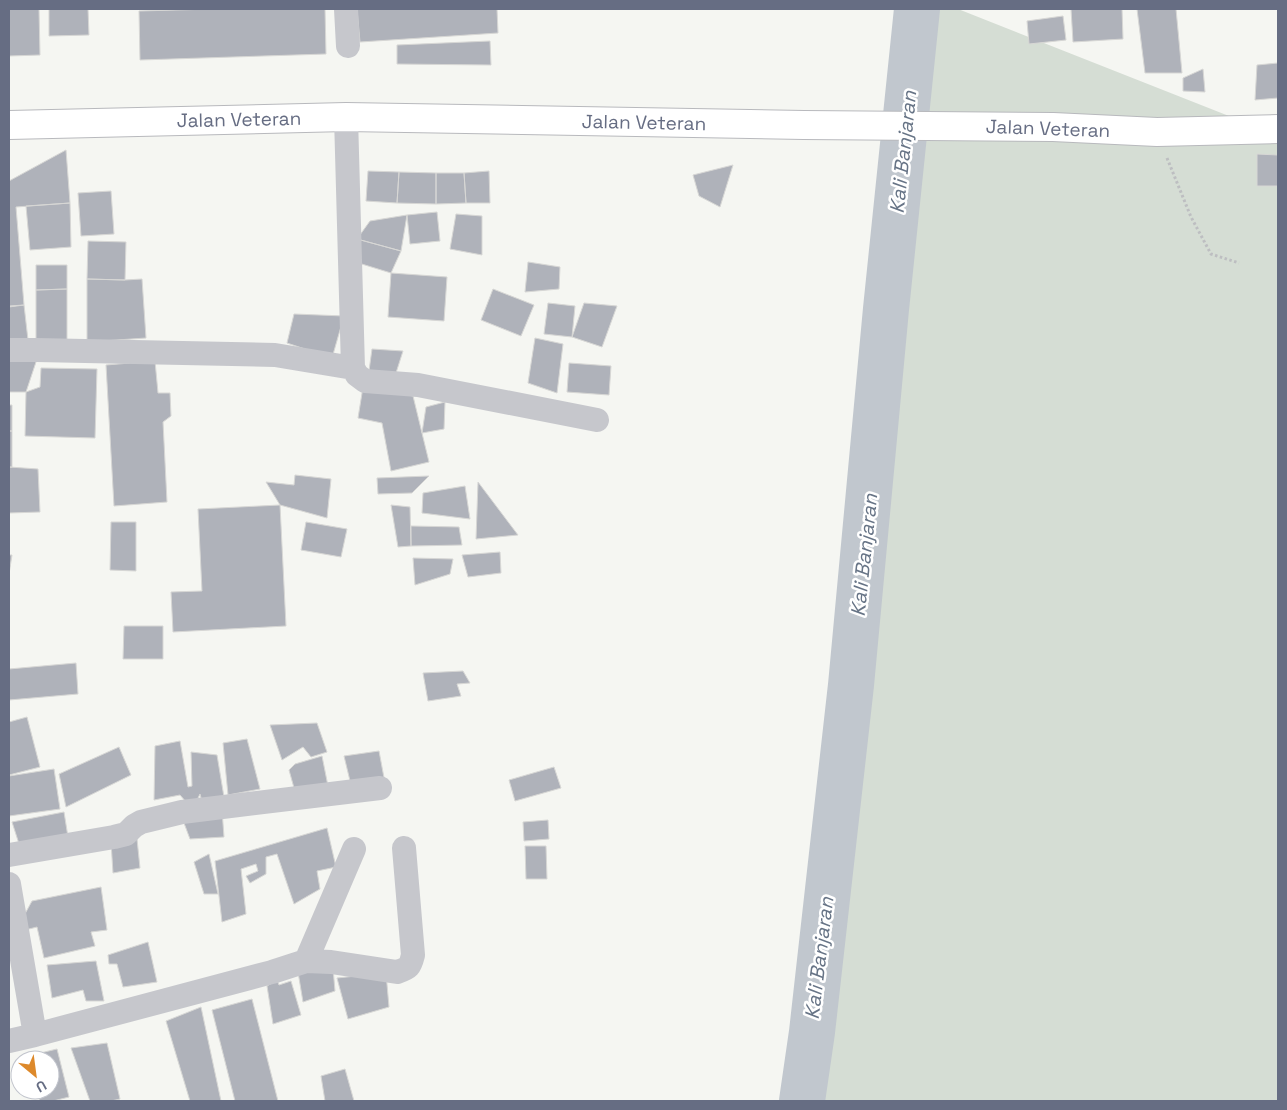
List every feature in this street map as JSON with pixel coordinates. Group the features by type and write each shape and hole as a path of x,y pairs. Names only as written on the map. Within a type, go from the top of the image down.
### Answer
{"highway":[{"name":"Jalan Veteran","path":"9,125 346,117 804,125 1053,127 1157,132 1278,129"}],"street":[{"path":"346,9 348,46"},
{"path":"346,117 353,368 357,375 365,381 418,385 597,420"},
{"path":"9,350 275,355 353,368"},
{"path":"9,855 114,837 129,832 141,822 182,812 380,788"},
{"path":"9,1041 35,1036 272,972 306,961 331,962 398,972 407,969 411,964 413,955 404,848"},
{"path":"306,961 354,849"},
{"path":"9,884 35,1036"}],"path":[{"path":"1157,132 1191,217 1211,254 1239,263"}],"shaded area":[{"path":"917,9 958,9 1234,118 1278,116 1278,1101 802,1101 812,1032 851,685 886,309"}],"building":[{"path":"9,9 39,9 40,55 9,56"},
{"path":"49,9 88,9 89,35 49,36"},
{"path":"325,9 326,54 140,60 139,11"},
{"path":"357,9 497,9 498,33 360,42"},
{"path":"1071,9 1122,9 1123,39 1073,42"},
{"path":"1137,9 1176,9 1182,73 1145,73"},
{"path":"1063,16 1066,40 1029,44 1027,21"},
{"path":"490,41 491,65 397,64 397,45"},
{"path":"1278,63 1278,98 1255,100 1257,65"},
{"path":"1203,69 1205,92 1183,91 1183,78"},
{"path":"66,150 70,203 16,207 24,305 9,306 9,181"},
{"path":"1257,154 1278,155 1278,186 1257,186"},
{"path":"733,165 720,207 699,196 693,175"},
{"path":"368,171 399,172 397,203 366,201"},
{"path":"489,171 490,203 466,203 464,173"},
{"path":"399,172 436,173 436,204 397,203"},
{"path":"436,173 464,173 466,203 436,204"},
{"path":"111,191 114,234 81,236 78,193"},
{"path":"70,203 71,247 30,250 26,206"},
{"path":"437,212 440,241 410,244 407,215"},
{"path":"456,214 482,216 482,255 450,249"},
{"path":"407,215 401,251 357,239 370,221"},
{"path":"357,239 401,251 391,273 352,261"},
{"path":"88,241 126,242 125,280 87,279"},
{"path":"528,262 560,267 559,289 525,292"},
{"path":"36,265 67,265 67,289 36,290"},
{"path":"391,273 447,277 444,321 388,317"},
{"path":"87,279 142,279 146,338 87,342"},
{"path":"67,289 67,340 36,340 36,290"},
{"path":"493,289 534,305 521,336 481,320"},
{"path":"548,303 575,306 572,337 544,334"},
{"path":"584,303 617,306 602,347 572,337"},
{"path":"24,305 28,340 9,342 9,307"},
{"path":"294,314 344,316 332,358 287,343"},
{"path":"535,338 563,344 557,393 528,383"},
{"path":"372,349 403,351 395,376 368,378"},
{"path":"9,359 37,359 26,392 9,392"},
{"path":"155,361 158,393 170,393 171,416 163,422 167,502 114,506 106,365"},
{"path":"569,363 611,366 609,395 567,392"},
{"path":"41,368 97,369 95,438 25,436 26,392 40,387"},
{"path":"363,387 413,396 429,462 391,471 382,423 358,418"},
{"path":"445,402 444,429 422,433 426,407"},
{"path":"9,405 12,405 12,431 9,431"},
{"path":"9,431 12,431 12,467 9,467"},
{"path":"9,467 38,469 40,512 9,513"},
{"path":"295,475 331,479 327,518 280,505 266,482 294,485"},
{"path":"429,476 412,493 378,494 377,478"},
{"path":"478,482 518,535 476,539"},
{"path":"465,486 470,519 422,513 423,493"},
{"path":"280,505 286,626 173,632 171,592 202,591 198,509"},
{"path":"391,505 410,507 411,546 398,547"},
{"path":"111,522 136,522 136,571 110,570"},
{"path":"306,522 347,529 341,557 301,550"},
{"path":"411,526 459,527 462,545 411,546"},
{"path":"500,552 501,573 468,577 462,555"},
{"path":"9,555 12,555 9,574"},
{"path":"413,558 453,559 450,574 415,585"},
{"path":"124,626 163,626 163,659 123,659"},
{"path":"76,663 78,694 9,700 9,669"},
{"path":"463,671 470,683 457,684 461,696 428,701 423,673"},
{"path":"27,717 40,767 9,775 9,722"},
{"path":"317,723 327,752 311,757 303,747 282,760 270,725"},
{"path":"247,739 260,789 228,795 223,743"},
{"path":"180,741 188,787 192,786 191,752 217,755 225,803 203,805 200,794 196,802 187,803 180,795 154,800 155,746"},
{"path":"119,747 131,775 66,807 59,774"},
{"path":"379,751 385,783 351,785 344,756"},
{"path":"322,756 329,791 296,795 289,770 295,764"},
{"path":"554,767 561,788 515,801 509,780"},
{"path":"54,769 60,809 9,816 9,776"},
{"path":"222,810 224,837 190,839 181,815"},
{"path":"64,812 68,837 21,850 12,822"},
{"path":"548,820 549,839 524,841 523,822"},
{"path":"327,828 336,867 317,871 320,889 294,904 277,854 266,857 266,874 250,883 246,876 258,871 256,864 241,869 246,914 222,922 215,861"},
{"path":"137,839 140,868 113,873 111,842"},
{"path":"525,846 546,846 547,879 526,879"},
{"path":"209,854 218,894 204,894 194,862"},
{"path":"101,887 107,930 91,932 95,946 44,958 37,927 21,931 20,923 32,901"},
{"path":"148,942 157,982 123,987 117,964 109,964 108,955"},
{"path":"96,961 104,1001 86,1001 83,990 52,998 47,965"},
{"path":"333,968 335,991 303,1002 298,972"},
{"path":"386,973 389,1007 348,1019 337,978"},
{"path":"277,980 279,985 291,981 301,1015 273,1024 267,986"},
{"path":"252,999 278,1101 235,1101 212,1010"},
{"path":"201,1007 221,1101 190,1101 166,1021"},
{"path":"107,1043 120,1099 90,1101 71,1048"},
{"path":"60,1061 69,1097 60,1099"},
{"path":"345,1069 354,1101 325,1101 321,1076"}],"waterway":[{"name":"Kali Banjaran","path":"802,1101 812,1032 851,685 886,309 917,9"}]}
